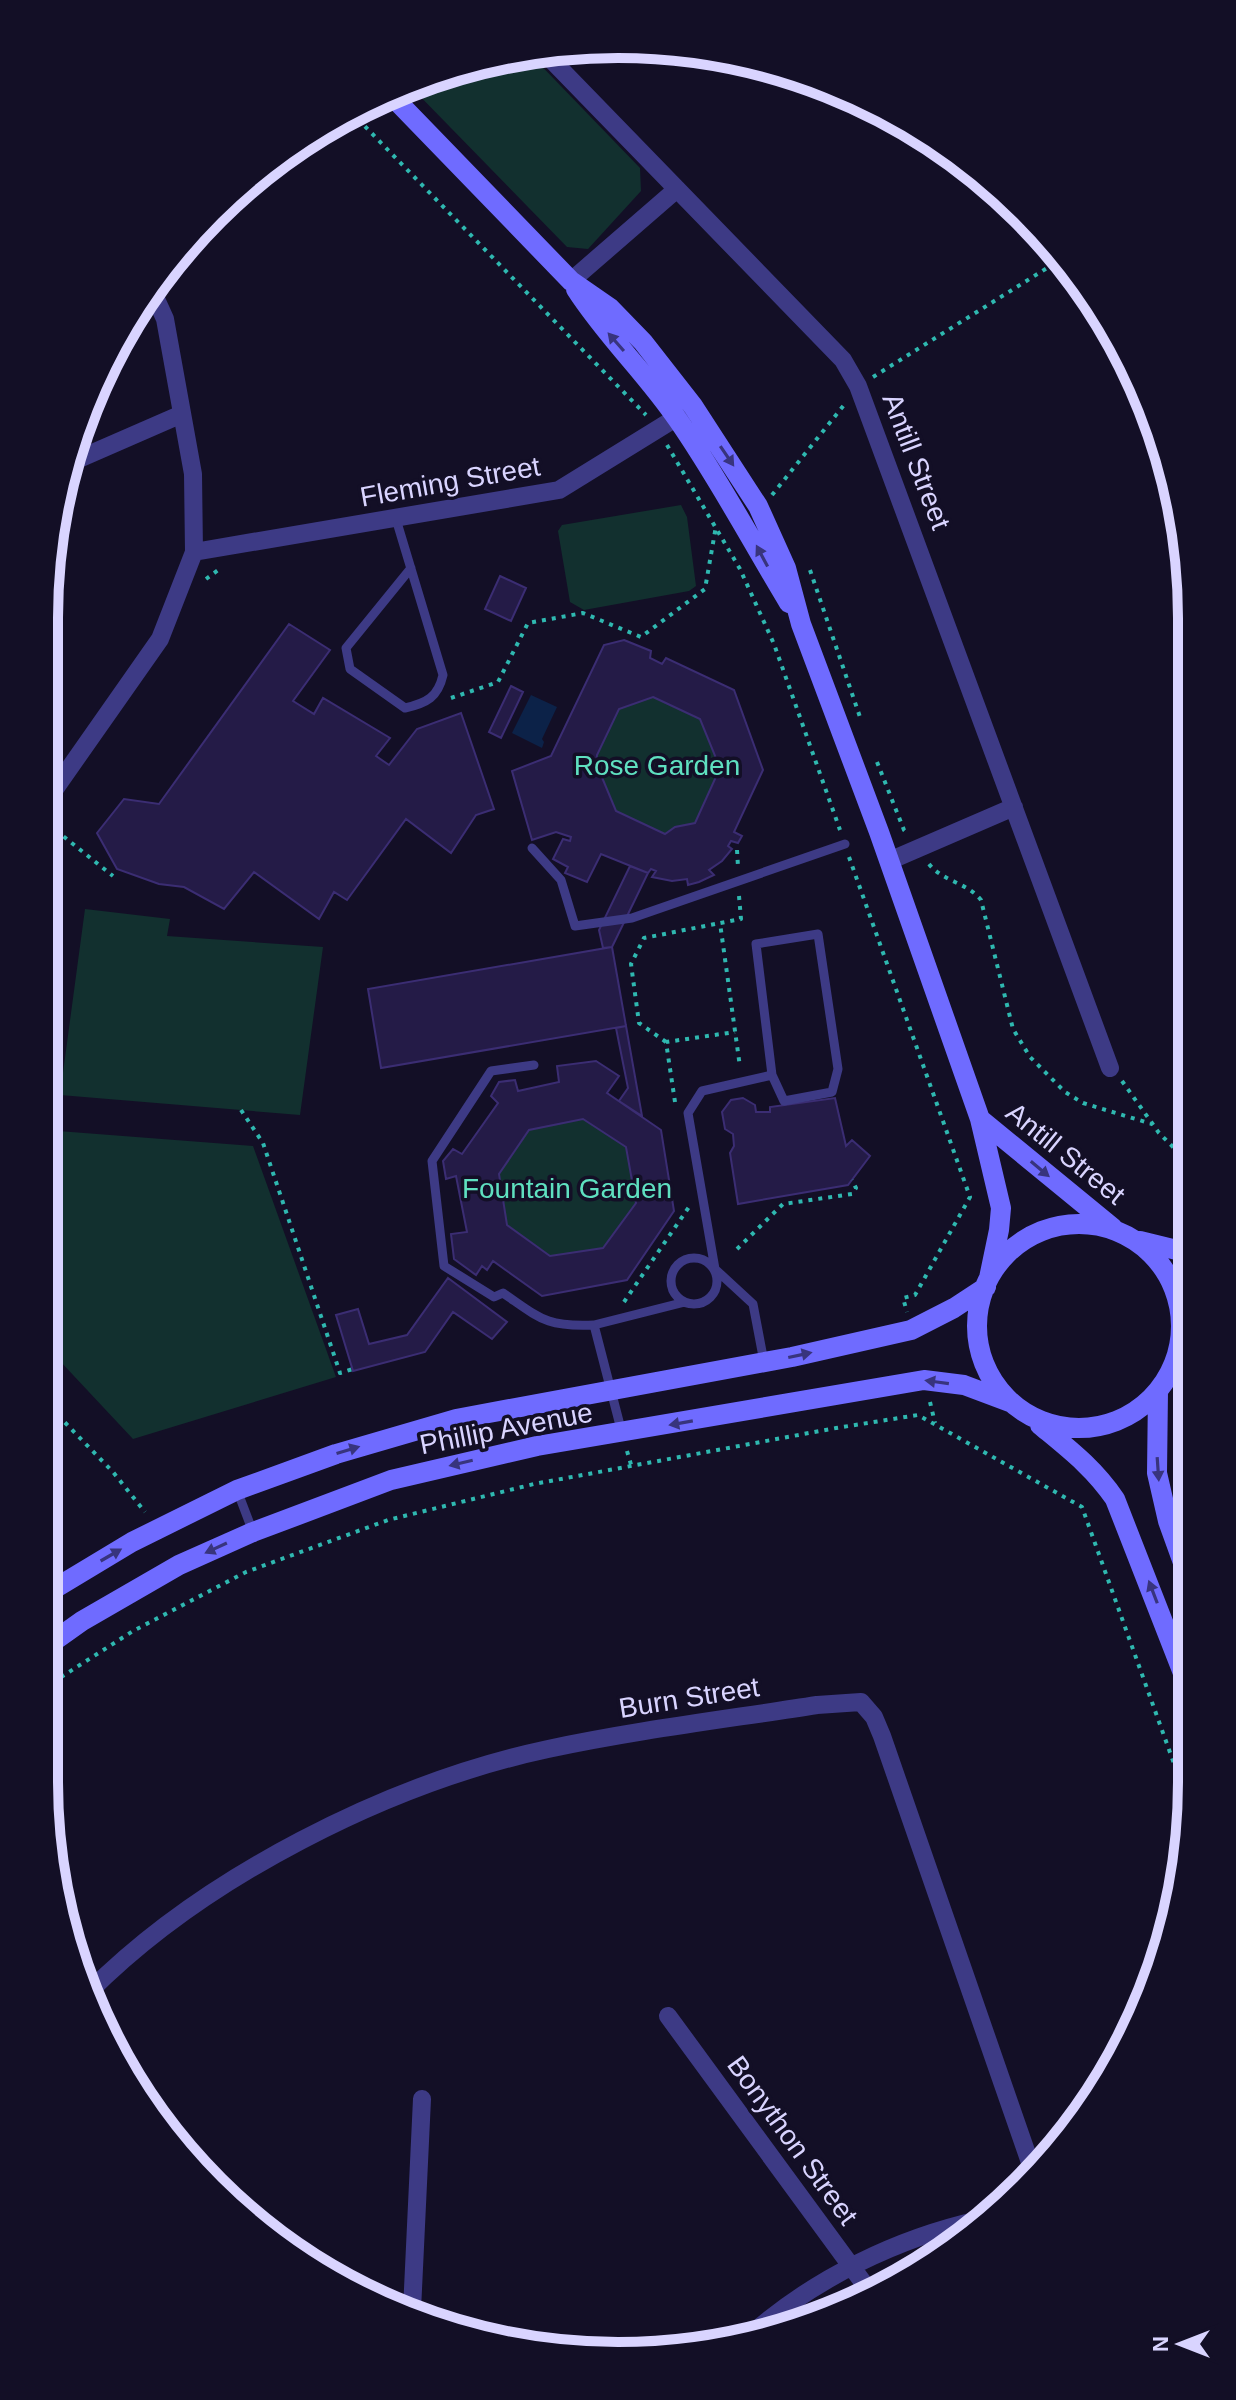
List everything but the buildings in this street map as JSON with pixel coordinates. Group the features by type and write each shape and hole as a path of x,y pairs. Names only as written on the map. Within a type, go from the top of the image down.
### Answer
{"main road":[{"name":"Antill Street","path":"399,103 571,281 610,308 643,342 685,412 801,624"},
{"name":"Antill Street","path":"685,412 758,506 786,568 801,624 980,1119 1001,1208 988,1283"},
{"name":"Antill Street","path":"980,1119 1122,1234"},
{"path":"1178,1250 1095,1225 1053,1227 1016,1246 1001,1261 988,1283 978,1316 981,1354 993,1381 1017,1407 1099,1474 1115,1499 1178,1660"},
{"path":"1122,1234 1151,1253 1164,1270 1178,1301"},
{"name":"Phillip Avenue","path":"58,1587 159,1528 237,1490 336,1454 433,1425 764,1362 911,1330 954,1308 988,1283"},
{"path":"1171,1371 1178,1342"},
{"path":"1017,1407 1048,1424 1068,1428 1110,1424 1146,1404 1178,1364"},
{"name":"Phillip Avenue","path":"58,1638 179,1565 253,1532 391,1480 537,1446 924,1380 964,1385 1017,1407"},
{"path":"1158,1391 1157,1473 1178,1549"}],"street":[{"name":"Antill Street","path":"554,62 843,360 858,386 1110,1068"},
{"path":"571,281 677,189"},
{"path":"58,784 160,639 194,552 193,474 165,319 157,301"},
{"name":"Fleming Street","path":"194,552 559,490 685,412"},
{"path":"82,458 182,414"},
{"path":"889,861 1014,807"},
{"name":"Burn Street","path":"97,1985 149,1940 221,1889 297,1843 442,1780 547,1749 817,1705 861,1702 874,1717 882,1736 1030,2161"},
{"name":"Bonython Street","path":"668,2016 864,2285"},
{"path":"412,2302 422,2099"},
{"path":"766,2322 851,2267 922,2236 960,2225"}],"lane":[{"path":"396,519 411,568 443,675 439,691 422,704 405,708 350,669 346,648 411,568"},
{"path":"532,848 561,880 575,926 632,918 845,844"},
{"path":"818,934 838,1069 832,1092 784,1101 772,1075 756,944 818,934"},
{"path":"534,1065 491,1071 432,1161 444,1266 494,1297 503,1293 540,1319 562,1326 594,1325 685,1302 700,1303 712,1295 717,1280 688,1113 702,1091 772,1075"},
{"path":"685,1302 672,1285 672,1277 679,1264 692,1257 700,1258 753,1304 764,1362"},
{"path":"594,1325 622,1433"},
{"path":"237,1490 253,1532"}],"path":[{"path":"360,121 644,414 740,569 774,644 970,1197 915,1295 903,1298"},
{"path":"765,502 858,386 1052,265"},
{"path":"715,526 741,516"},
{"path":"422,704 428,706 498,682 528,623 583,613 641,637 705,589 715,526"},
{"path":"199,587 210,575 228,566"},
{"path":"810,570 866,734"},
{"path":"875,758 904,830 916,834 935,872 976,893 981,900 1013,1029 1030,1057 1065,1092 1083,1103 1152,1124"},
{"path":"58,832 113,876"},
{"path":"720,923 644,938 631,964 639,1023 666,1042 736,1032"},
{"path":"666,1042 675,1102"},
{"path":"1110,1068 1120,1077 1152,1124 1178,1151"},
{"path":"241,1110 263,1143 340,1373 353,1369"},
{"path":"737,1249 783,1204 852,1194 856,1188 852,1180"},
{"path":"58,1415 113,1472 159,1528"},
{"path":"58,1679 133,1631 246,1572 388,1520 534,1484 918,1415 1082,1507 1178,1774"}],"green space":[{"path":"540,64 640,168 641,191 588,249 567,247 419,95 473,77"},
{"path":"681,505 687,517 696,586 689,591 584,610 570,602 558,531 562,525"},
{"name":"Rose Garden","path":"653,697 700,719 720,768 695,823 675,827 665,834 616,811 596,763 619,709"},
{"path":"85,909 170,919 167,936 323,947 300,1115 60,1095"},
{"name":"Fountain Garden","path":"583,1119 626,1147 636,1203 603,1248 550,1256 507,1225 499,1174 529,1130"},
{"path":"58,1131 253,1146 336,1377 133,1439 58,1359"}],"water":[{"path":"531,695 557,707 542,739 542,748 512,733"}]}
